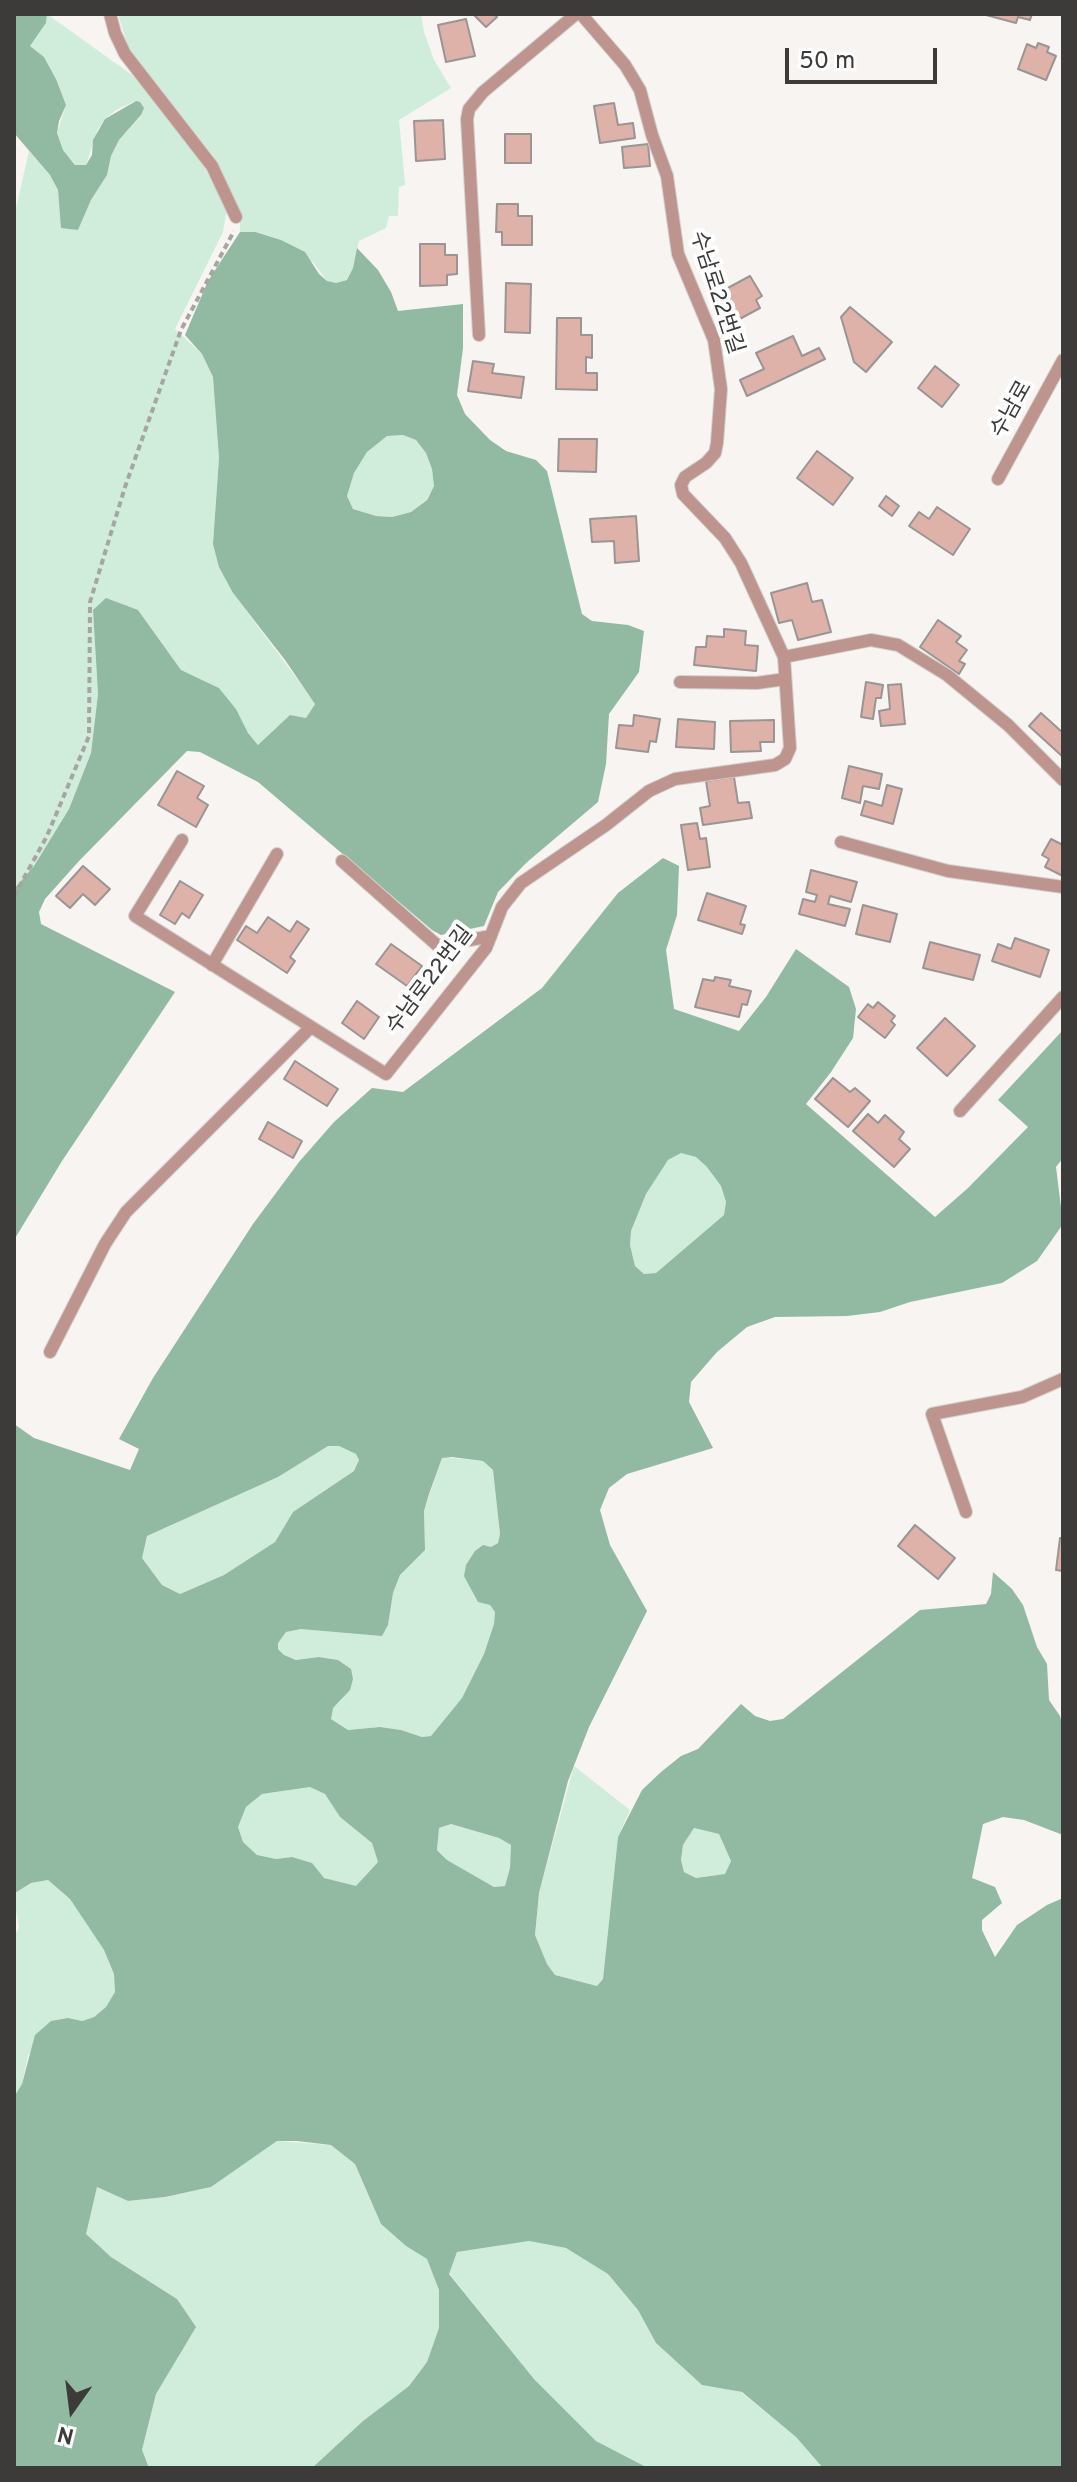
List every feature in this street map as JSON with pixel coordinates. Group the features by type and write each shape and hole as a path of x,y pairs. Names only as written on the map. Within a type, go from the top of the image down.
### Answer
{"lane":[{"path":"110,14 125,54 212,166 236,217"},
{"path":"479,335 467,119 469,109 483,92 579,14"},
{"name":"수남로22번길","path":"182,840 135,916 386,1074 486,948 502,907 521,883 606,825 649,791 675,779 775,765 785,759 790,748 784,657 741,563 725,538 683,494 681,485 685,477 715,453 721,389 714,340 678,254 667,176 640,90 625,65 579,14"},
{"name":"수남로","path":"998,479 1063,360"},
{"path":"784,657 871,640 898,645 947,675 1008,725 1063,780"},
{"path":"680,682 757,683 785,679"},
{"path":"841,842 948,871 1063,887"},
{"path":"212,965 277,854"},
{"path":"342,861 438,946 491,936"},
{"path":"960,1111 1063,997"},
{"path":"50,1352 105,1244 126,1212 311,1027"},
{"path":"966,1512 932,1414 1022,1397 1063,1379"}],"path":[{"path":"14,896 47,836 89,736 90,602 125,487 181,330 234,233 236,217"}],"green space":[{"path":"14,14 47,14 46,23 30,46 44,57 66,105 57,133 63,150 75,165 86,165 92,155 93,140 105,119 136,101 144,108 119,140 107,175 91,200 78,230 61,228 58,190 50,175 14,133"},
{"path":"47,14 132,75 195,150 227,209 223,232 175,329 202,354 213,377 219,458 213,544 233,593 315,703 306,718 290,715 259,745 248,734 236,709 219,688 181,670 138,610 93,610 98,694 91,753 69,809 34,866 14,889 14,217 29,151 50,175 58,190 60,210 78,230 91,200 107,175 119,140 141,116 135,101 116,110 98,129 86,165 76,165 63,150 57,133 66,105 56,79 44,57 30,46 46,23"},
{"path":"118,14 421,14 434,60 451,88 399,120 405,185 399,187 398,216 389,216 386,228 359,241 347,280 336,283 327,281 313,262 255,232 240,232 240,212 214,157 136,59 128,46"},
{"path":"240,232 255,232 305,252 319,274 327,281 336,283 347,280 357,248 378,270 398,311 463,304 463,348 457,395 465,414 490,440 506,451 536,460 547,471 582,614 592,621 628,625 644,631 639,672 609,714 606,764 598,802 526,863 498,892 484,926 441,935 258,782 200,752 187,751 79,861 45,899 39,912 41,924 175,992 62,1161 14,1240 14,889 34,866 69,809 91,753 98,694 93,610 106,598 138,610 181,670 219,688 258,745 290,715 306,718 315,704 233,593 219,567 213,544 219,458 213,377 202,354 185,335 208,281","holes":["403,435 416,440 426,453 432,469 434,486 427,500 411,512 392,517 353,509 347,496 354,473 367,452 387,436"]},
{"path":"403,435 416,440 426,453 434,486 426,500 411,512 392,517 353,509 347,496 354,473 367,452 387,436"},
{"path":"663,858 679,866 677,915 666,950 674,1009 739,1031 766,997 796,949 849,987 856,1009 853,1038 806,1104 935,1217 1028,1127 998,1100 1063,1030 1063,1158 1056,1167 1063,1224 1037,1261 1002,1283 910,1302 880,1312 847,1316 775,1317 747,1327 717,1352 691,1382 689,1402 713,1448 627,1474 609,1488 600,1510 610,1545 647,1611 589,1727 568,1781 539,1893 535,1935 555,1975 597,1986 603,1979 618,1837 642,1790 681,1756 698,1749 741,1704 755,1716 770,1721 783,1719 920,1610 986,1604 991,1594 993,1572 1012,1589 1023,1605 1037,1647 1047,1664 1049,1700 1060,1716 1063,1728 1063,1835 1024,1820 1003,1817 983,1824 972,1878 995,1887 1002,1903 982,1920 982,1930 995,1957 1017,1925 1063,1898 1063,2468 823,2468 796,2437 742,2392 702,2385 656,2343 638,2310 608,2274 566,2248 529,2241 457,2252 449,2274 534,2379 596,2441 648,2468 312,2468 363,2421 409,2386 427,2362 439,2328 439,2290 427,2259 381,2224 355,2164 331,2145 277,2141 211,2187 128,2201 97,2187 86,2234 111,2257 177,2299 196,2327 156,2394 142,2450 149,2468 14,2468 14,2097 22,2084 35,2035 51,2021 68,2018 82,2021 94,2017 106,2007 115,1992 114,1974 104,1950 70,1899 48,1880 31,1883 15,1893 14,1899 14,1424 34,1438 130,1470 139,1449 119,1439 153,1378 253,1224 299,1162 334,1122 372,1088 403,1092 542,988 618,893","holes":["681,1153 696,1157 707,1167 721,1186 726,1202 724,1215 656,1273 644,1274 635,1266 630,1245 631,1231 646,1194 668,1160","328,1446 339,1446 356,1454 359,1460 354,1471 293,1512 275,1542 224,1575 180,1594 162,1585 142,1558 147,1536 278,1477","442,1458 483,1461 493,1470 500,1534 498,1543 491,1547 483,1545 475,1551 466,1565 464,1576 478,1602 490,1605 495,1612 484,1654 462,1698 431,1736 422,1737 380,1727 348,1730 331,1719 333,1708 350,1690 353,1679 351,1669 338,1660 319,1657 296,1660 284,1655 278,1649 278,1643 286,1632 301,1629 382,1636 388,1625 393,1593 400,1575 425,1550 424,1511","310,1787 325,1794 340,1817 372,1843 378,1862 356,1886 324,1878 312,1863 292,1857 276,1859 257,1855 243,1842 238,1827 246,1807 262,1794","451,1824 499,1838 511,1845 505,1886 494,1887 447,1860 437,1850 439,1828","694,1828 719,1834 731,1861 725,1874 696,1878 684,1872 681,1860 683,1845"]},
{"path":"681,1153 696,1157 721,1186 726,1202 724,1215 656,1273 644,1274 635,1266 630,1245 631,1231 646,1194 668,1160"},
{"path":"328,1445 339,1446 356,1454 359,1460 354,1471 293,1512 275,1542 224,1575 180,1594 162,1585 141,1557 147,1536 278,1477"},
{"path":"442,1457 483,1461 493,1470 500,1534 498,1543 491,1547 490,1605 495,1612 484,1654 462,1698 431,1736 422,1737 380,1727 348,1730 331,1719 332,1708 341,1700 351,1669 338,1660 319,1657 297,1660 284,1655 277,1643 286,1632 301,1629 388,1625 393,1593 400,1575 425,1550 424,1511"},
{"path":"574,1766 630,1810 618,1837 603,1979 597,1986 555,1975 535,1935 539,1893"},
{"path":"310,1787 325,1794 340,1817 372,1843 378,1862 356,1887 324,1878 292,1857 276,1859 257,1855 243,1842 238,1827 246,1807 262,1794"},
{"path":"451,1824 499,1838 511,1845 505,1886 494,1887 447,1860 437,1849 439,1828"},
{"path":"694,1828 719,1834 731,1861 725,1874 696,1878 684,1872 681,1860 683,1845"},
{"path":"48,1880 70,1899 104,1950 114,1974 115,1993 106,2007 94,2017 82,2021 68,2018 28,2055 22,2084 14,2097 14,1936 19,1928 14,1899 15,1893 31,1883"},
{"path":"277,2141 331,2145 355,2164 381,2224 427,2259 439,2290 439,2328 427,2362 409,2386 363,2421 312,2468 149,2468 142,2451 156,2394 195,2327 177,2299 111,2257 85,2234 97,2187 128,2201 211,2187"},
{"path":"529,2241 566,2248 608,2274 638,2310 656,2343 702,2385 741,2392 796,2437 823,2468 648,2468 596,2441 534,2379 449,2273 457,2252"}],"building":[{"path":"473,14 494,14 497,17 486,27"},
{"path":"1032,14 1030,20 1018,17 1016,23 986,15"},
{"path":"466,19 475,56 446,62 438,25"},
{"path":"1038,43 1049,47 1047,52 1056,56 1046,80 1018,69 1027,44 1036,48"},
{"path":"614,103 618,125 633,123 635,138 600,143 594,106"},
{"path":"443,120 445,159 416,161 414,121"},
{"path":"505,134 531,134 531,163 505,163"},
{"path":"648,144 650,166 624,168 622,147"},
{"path":"497,204 518,204 518,216 532,216 532,245 502,245 502,232 496,232"},
{"path":"420,244 445,244 445,255 457,255 457,274 447,275 447,285 420,286"},
{"path":"750,276 762,296 756,300 760,308 723,328 714,310 719,307 713,296"},
{"path":"506,283 531,284 530,333 505,332"},
{"path":"850,307 892,342 866,372 854,362 841,317"},
{"path":"557,318 581,318 581,335 592,335 592,358 586,357 586,373 597,373 597,390 556,389"},
{"path":"793,336 802,356 819,348 825,359 747,396 740,380 764,369 756,353"},
{"path":"473,361 494,364 492,373 524,377 521,398 468,391"},
{"path":"935,366 959,385 942,407 918,388"},
{"path":"559,439 597,439 596,472 558,471"},
{"path":"817,451 853,478 833,505 797,478"},
{"path":"886,496 899,506 892,516 879,506"},
{"path":"937,507 970,529 953,555 909,526 919,512 929,519"},
{"path":"636,516 639,561 615,563 614,541 592,542 590,519"},
{"path":"807,583 812,602 822,600 831,632 798,640 792,620 779,623 771,593"},
{"path":"938,620 961,636 956,642 967,650 959,661 965,664 959,674 920,647"},
{"path":"724,629 746,631 745,645 758,646 756,671 694,665 696,647 706,647 707,636 724,637"},
{"path":"866,682 883,685 881,698 876,698 873,719 861,717"},
{"path":"901,684 905,724 881,726 879,711 890,709 888,685"},
{"path":"1041,713 1063,730 1063,757 1029,726"},
{"path":"634,715 660,719 656,742 650,741 648,752 616,748 619,725 633,726"},
{"path":"678,719 715,722 714,749 676,747"},
{"path":"774,720 774,742 760,742 761,751 731,752 730,721"},
{"path":"849,766 882,774 879,789 863,786 860,803 842,798"},
{"path":"177,771 204,786 197,798 208,805 196,827 158,805"},
{"path":"734,777 738,803 749,802 752,818 703,825 700,808 710,806 706,781"},
{"path":"887,785 902,789 893,824 861,815 865,801 882,806"},
{"path":"697,823 700,839 706,838 710,867 688,870 681,825"},
{"path":"1051,839 1063,845 1063,876 1045,867 1049,859 1042,855"},
{"path":"83,866 110,889 95,905 83,894 70,908 56,896"},
{"path":"811,870 857,882 851,902 830,896 828,904 850,909 845,926 799,914 803,899 815,902 817,895 806,892"},
{"path":"180,881 203,895 189,918 182,913 175,924 160,915"},
{"path":"707,893 746,906 740,924 745,925 742,934 698,920"},
{"path":"863,905 897,914 890,942 856,934"},
{"path":"268,917 290,932 297,921 309,929 290,957 295,961 287,973 237,940 246,926 257,933"},
{"path":"1015,938 1049,950 1040,977 992,961 998,944 1011,949"},
{"path":"930,942 980,955 973,980 923,968"},
{"path":"391,944 422,966 407,986 376,964"},
{"path":"715,977 731,980 729,986 751,991 747,1005 742,1004 739,1017 695,1007 703,979 714,981"},
{"path":"357,1001 379,1017 364,1039 342,1023"},
{"path":"878,1002 895,1016 891,1021 895,1025 885,1038 858,1017 868,1004 873,1008"},
{"path":"945,1018 975,1046 947,1076 917,1048"},
{"path":"295,1061 338,1089 327,1106 284,1079"},
{"path":"833,1078 850,1092 855,1088 870,1101 848,1127 815,1099"},
{"path":"868,1114 878,1123 885,1115 904,1132 899,1139 910,1149 894,1167 853,1131"},
{"path":"268,1122 302,1141 293,1158 259,1139"},
{"path":"915,1525 955,1558 938,1579 898,1546"},
{"path":"1060,1538 1063,1538 1063,1571 1056,1570"}]}
